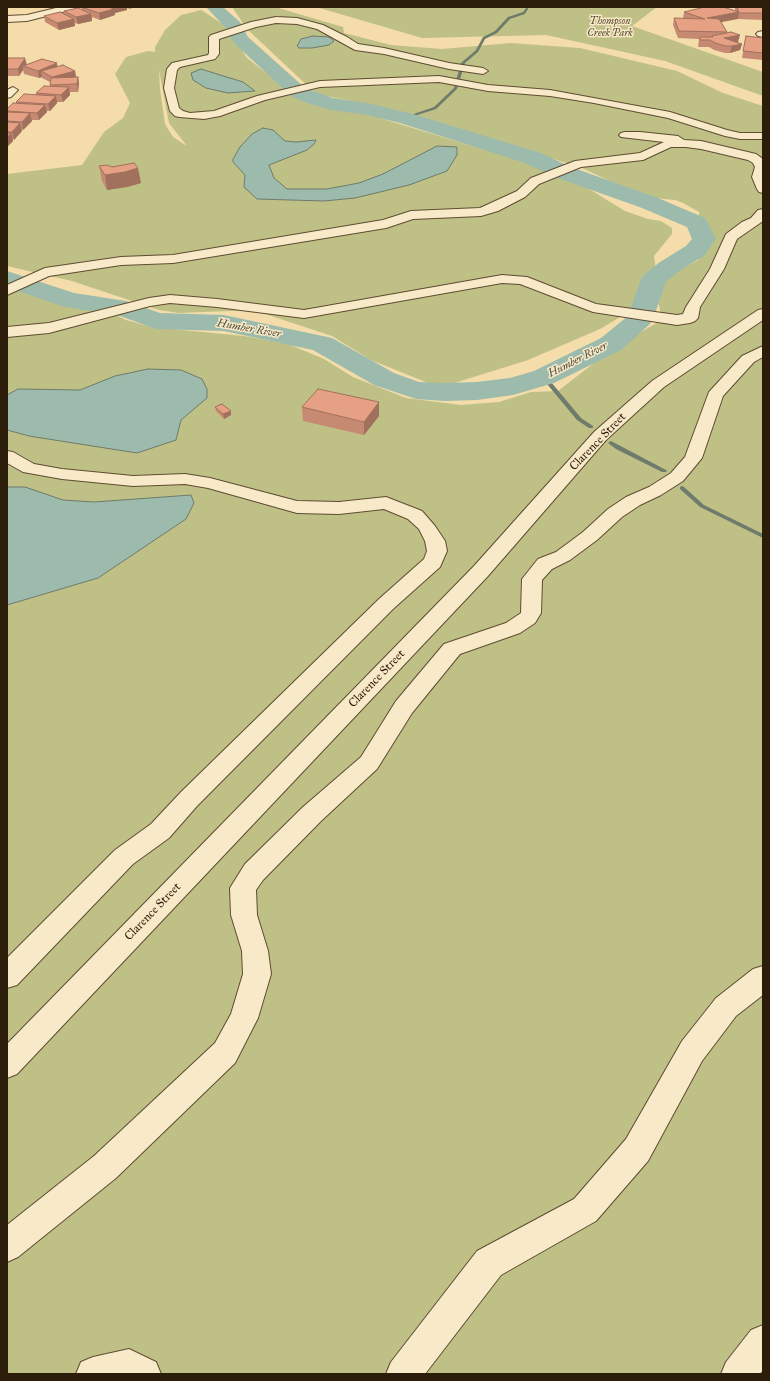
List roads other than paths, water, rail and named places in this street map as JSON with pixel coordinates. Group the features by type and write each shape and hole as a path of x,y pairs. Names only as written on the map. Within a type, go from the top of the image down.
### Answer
{"street":[{"path":"7,20 27,18 71,7"},
{"path":"7,16 43,14"},
{"path":"483,71 449,66 384,51 356,47 329,31 296,21 276,20 254,24 219,34 214,38 214,54 176,65 172,69 169,88 174,109 180,114 204,116 216,114 261,98 320,84 423,79 452,80 488,88 550,93 640,108 725,133 759,138"},
{"path":"656,103 657,107 664,112 677,118"},
{"path":"625,135 640,135 677,140 747,154 761,160 761,167 758,177 763,189"},
{"path":"7,291 44,272 121,261 173,259 386,224 412,215 481,212 493,208 521,194 536,181 579,164 643,156 669,144 691,144"},
{"path":"7,332 49,328 149,302 170,299 217,303 304,314 502,278 522,280 593,308 677,320 690,318 693,307 715,273 732,237 738,231 756,222 763,213"},
{"name":"Clarence Street","path":"7,1064 481,571 600,436 658,384 763,313"},
{"path":"7,1246 104,1167 225,1053 244,1018 257,974 255,951 244,915 243,888 254,872 312,814 369,763 404,707 452,649 513,628 528,618 531,613 532,579 544,564 563,556 633,501 655,491 677,477 693,458 715,395 748,359 763,351"},
{"path":"7,456 28,468 62,474 133,481 185,479 210,482 298,508 339,508 386,503 416,515 426,526 435,541 437,551 433,562 422,573 386,604 189,799 160,830 124,857 7,976"},
{"path":"403,1374 489,1263 585,1210 637,1150 692,1051 726,1007 763,978"},
{"path":"738,1374 763,1342"},
{"path":"93,1374 128,1366 144,1374"}],"waterway":[{"name":"Humber River","path":"7,279 70,300 126,309 156,321 224,323 322,344 384,379 416,390 445,392 477,391 513,386 544,377 611,344 640,319 654,279 669,267 695,251 704,239 697,223 650,203 563,172 533,158 406,118 367,109 331,104 298,92 240,39 234,26 214,7"},
{"path":"406,118 435,108 456,88 463,63 477,51 484,38 496,32 509,18 524,13 528,7"},
{"path":"544,377 579,419 591,427"},
{"path":"611,443 664,471"},
{"path":"682,488 702,506 763,536"}],"park label":[{"name":"Thompson Creek Park","path":"610,28"}]}
